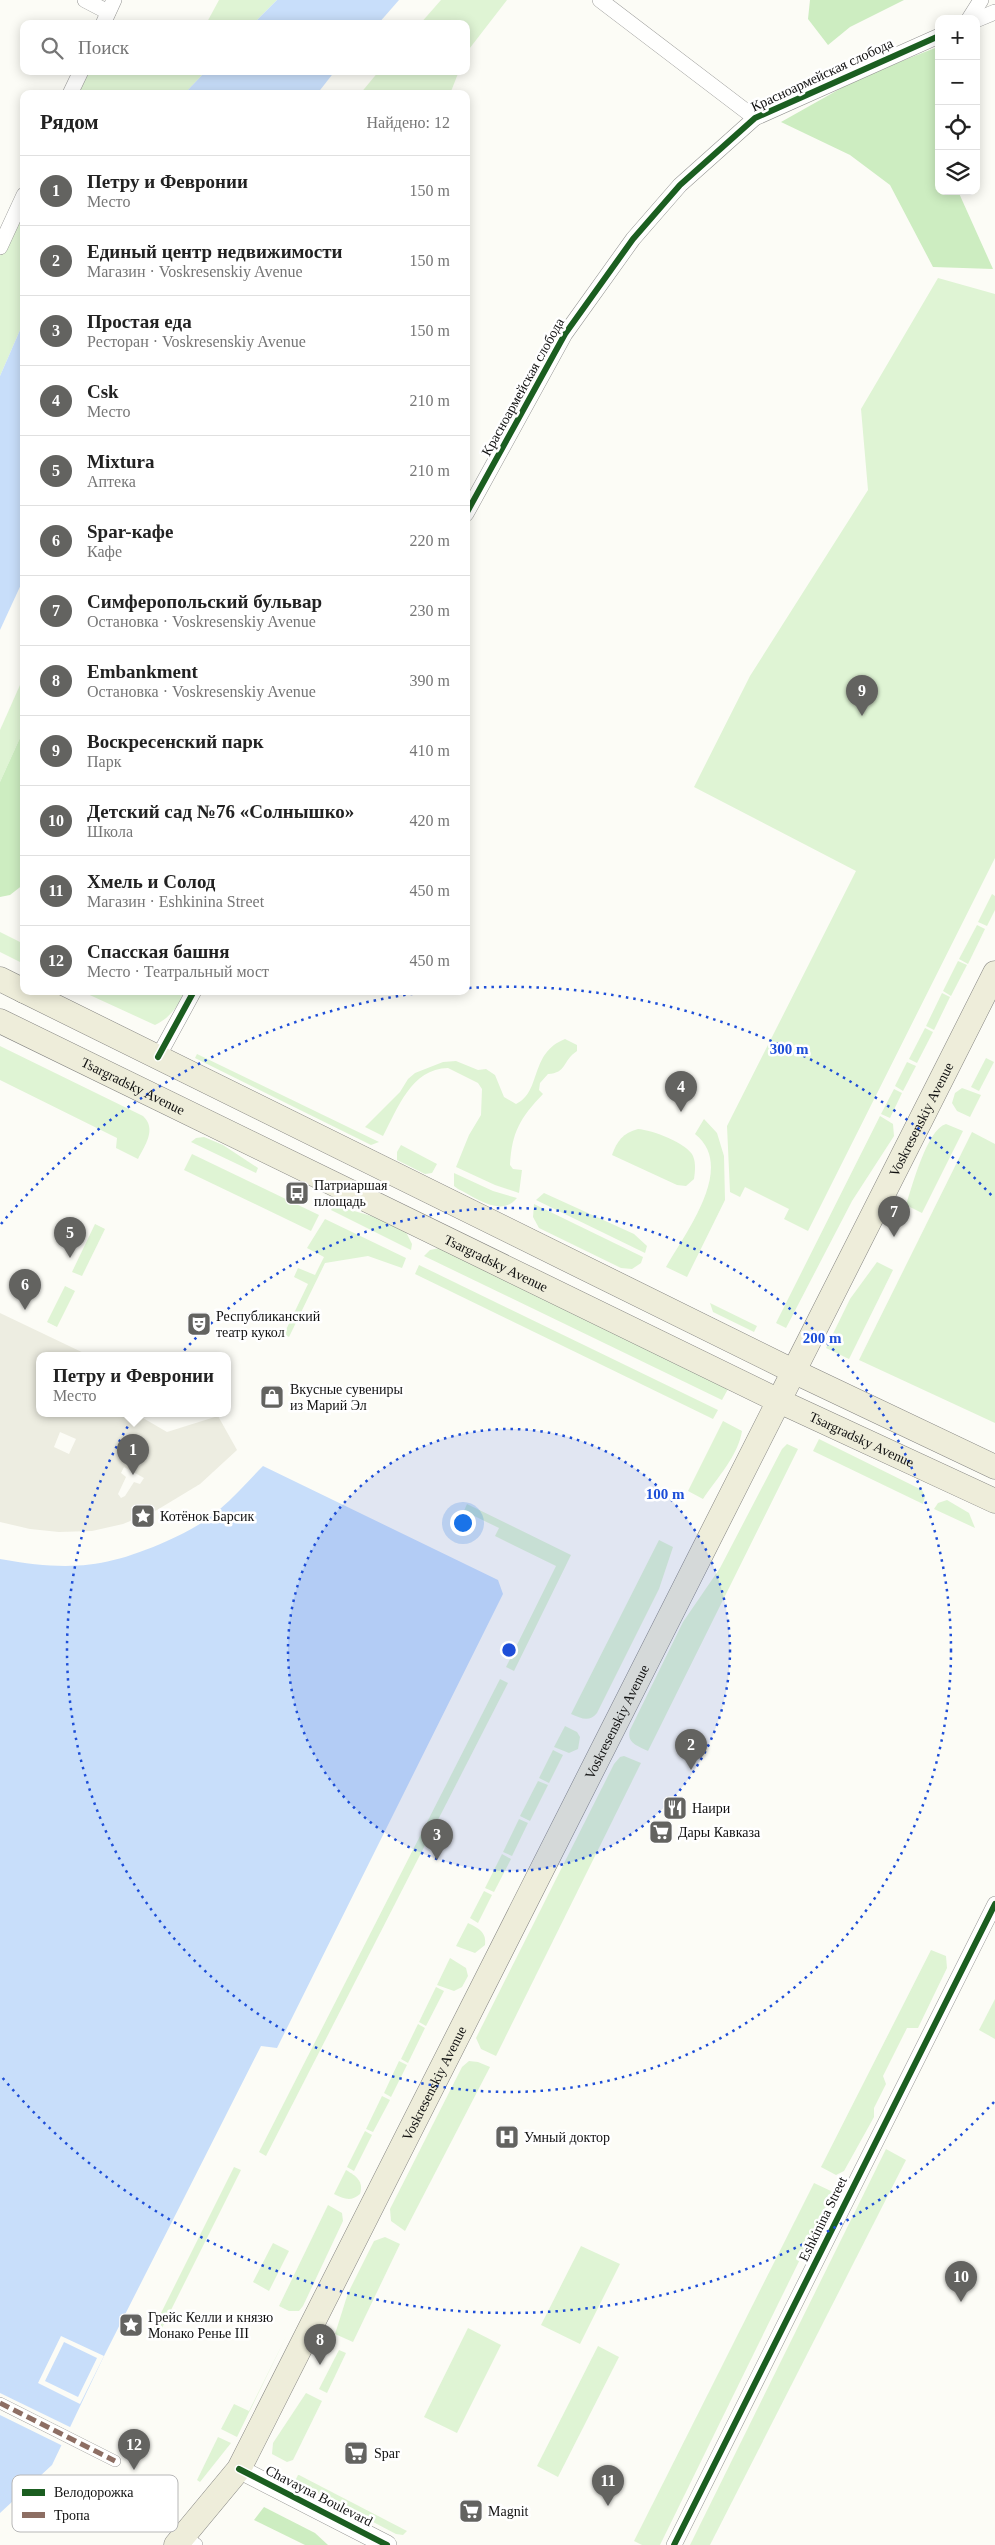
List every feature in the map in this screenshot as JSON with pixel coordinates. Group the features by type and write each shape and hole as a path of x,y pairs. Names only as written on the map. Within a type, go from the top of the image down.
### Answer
{"main road":[{"name":"Voskresenskiy Avenue","path":"239,2469 995,973"},
{"path":"0,979 20,989"},
{"path":"32,995 794,1372 995,1467"},
{"name":"Tsargradsky Avenue","path":"0,1020 778,1401 995,1501"},
{"path":"184,2543 239,2469"}],"street":[{"path":"85,0 108,12"},
{"path":"600,0 755,118"},
{"path":"972,15 981,0"},
{"path":"980,18 995,12"},
{"name":"Красноармейская слобода","path":"470,507 565,334 633,239 680,185 755,118 935,38"},
{"path":"72,90 79,75"},
{"path":"0,247 20,204"},
{"path":"158,1057 192,995"},
{"name":"Eshkinina Street","path":"674,2545 995,1904"},
{"path":"0,2403 115,2461"},
{"name":"Chavayna Boulevard","path":"239,2469 387,2545"}],"green space":[{"path":"219,0 277,0 257,20 208,20"},
{"path":"441,0 507,0 470,48 470,20 424,20"},
{"path":"810,0 904,0 850,27 828,45 808,19"},
{"path":"935,48 935,195 960,195 993,269 933,267 890,185 850,155 781,122 861,77"},
{"path":"84,75 202,75 188,90 77,90"},
{"path":"376,75 457,75 452,90 363,90"},
{"path":"20,212 20,330 0,376 0,254"},
{"path":"938,278 995,294 995,858 808,1231 784,1219 789,1209 745,1187 740,1197 730,1192 727,1126 856,871 694,787 750,676 868,490 861,409"},
{"path":"20,685 20,738 0,782 0,730"},
{"path":"20,738 20,887 10,895 0,897 0,782"},
{"path":"992,894 995,896 995,910 987,926 978,922"},
{"path":"977,925 985,929 968,964 959,959"},
{"path":"0,932 20,942 20,962 0,952"},
{"path":"958,961 967,965 951,996 943,991"},
{"path":"942,993 950,997 934,1030 926,1026"},
{"path":"90,995 184,995 173,1011 155,1025"},
{"path":"925,1028 933,1032 917,1063 909,1059"},
{"path":"565,1039 577,1045 577,1051 562,1069 548,1074 540,1083 539,1090 543,1094 523,1118 515,1134 510,1165 513,1169 522,1170 519,1193 495,1185 456,1167 469,1135 481,1115 482,1089 478,1083 448,1068 435,1070 424,1075 415,1083 400,1102 383,1136 365,1127 400,1092 408,1079 415,1073 443,1062 456,1061 478,1070 486,1069 495,1075 504,1097 516,1104 530,1091 546,1053 554,1045"},
{"path":"0,1046 143,1116 149,1126 149,1132 138,1159 116,1148 117,1138 0,1080"},
{"path":"197,1054 379,1142 371,1145 195,1058"},
{"path":"986,1058 994,1062 979,1091 971,1087"},
{"path":"907,1062 916,1066 903,1091 895,1086"},
{"path":"962,1088 981,1095 970,1117 957,1111 952,1103 955,1093"},
{"path":"894,1089 902,1093 890,1118 881,1114"},
{"path":"880,1116 893,1124 894,1136 852,1201 786,1328 776,1323"},
{"path":"704,1119 717,1133 724,1156 725,1200 687,1277 666,1267 695,1219 709,1182 711,1164 707,1148 695,1134"},
{"path":"946,1124 963,1131 922,1213 906,1205 927,1147 939,1128"},
{"path":"638,1129 669,1138 684,1146 693,1156 695,1162 694,1179 686,1186 677,1185 612,1155 621,1138"},
{"path":"972,1132 995,1144 995,1423 859,1360"},
{"path":"204,1137 223,1145 258,1168 256,1173 191,1142 196,1138"},
{"path":"401,1145 437,1164 432,1173 425,1174 397,1160 397,1152"},
{"path":"192,1154 319,1215 311,1231 184,1170"},
{"path":"454,1173 493,1191 517,1198 511,1204 503,1206 488,1204 454,1186"},
{"path":"544,1193 634,1234 647,1246 645,1253 536,1200"},
{"path":"534,1204 643,1257 641,1263 632,1269 621,1268 539,1228 533,1217"},
{"path":"334,1205 378,1218 406,1232 412,1244 411,1250 331,1210"},
{"path":"325,1219 406,1258 402,1268 368,1256 325,1263 289,1337 284,1334 308,1284 294,1277 298,1268 315,1275 324,1257 307,1248"},
{"path":"95,1224 105,1229 82,1276 72,1272"},
{"path":"439,1248 728,1389 722,1400 424,1256 430,1250"},
{"path":"877,1262 893,1270 849,1359 826,1348 850,1299"},
{"path":"419,1265 718,1410 713,1419 415,1274"},
{"path":"65,1286 75,1291 57,1327 47,1322"},
{"path":"710,1303 757,1326 754,1332 713,1312"},
{"path":"723,1421 742,1431 740,1440 732,1458 703,1499 688,1491"},
{"path":"819,1439 922,1490 925,1496 923,1504 813,1451"},
{"path":"787,1444 798,1449 648,1751 637,1746 631,1741 630,1730 683,1622 720,1568 782,1449"},
{"path":"947,1500 969,1513 975,1528 934,1509 938,1503"},
{"path":"467,1504 571,1555 514,1671 506,1667 556,1566 495,1536 499,1528 464,1511"},
{"path":"659,1540 673,1547 659,1589 597,1713 588,1719 571,1714"},
{"path":"500,1679 508,1683 266,2156 259,2152"},
{"path":"565,1726 577,1732 580,1737 578,1749 569,1753 554,1747"},
{"path":"553,1750 563,1755 549,1783 539,1778"},
{"path":"624,1756 641,1763 496,2056 481,2049 476,2038 614,1764 620,1757"},
{"path":"538,1781 548,1785 530,1821 520,1816"},
{"path":"519,1819 528,1823 512,1856 503,1852"},
{"path":"502,1854 511,1859 494,1892 485,1888"},
{"path":"484,1891 492,1895 478,1923 470,1918"},
{"path":"468,1923 478,1929 485,1937 485,1945 475,1953 456,1946"},
{"path":"931,1950 946,1956 947,1968 918,2028 907,2028 883,2076 886,2084 874,2108 874,2117 844,2171 836,2175 821,2167"},
{"path":"450,1958 466,1968 468,1976 462,1987 454,1991 437,1985"},
{"path":"436,1987 444,1991 426,2026 419,2022"},
{"path":"995,1999 995,2039 979,2030"},
{"path":"418,2024 425,2028 408,2063 401,2059"},
{"path":"399,2061 407,2065 391,2097 384,2093"},
{"path":"469,2061 478,2062 490,2067 405,2231 391,2221 390,2209 462,2067"},
{"path":"382,2096 390,2100 373,2132 366,2129"},
{"path":"365,2131 372,2135 354,2171 347,2167"},
{"path":"886,2149 906,2160 710,2545 690,2545"},
{"path":"234,2167 241,2170 160,2332 153,2329"},
{"path":"346,2170 356,2177 361,2186 360,2194 350,2199 334,2194"},
{"path":"814,2183 833,2192 660,2545 642,2545 634,2541"},
{"path":"328,2205 342,2213 343,2221 303,2306 299,2311 289,2311 279,2306"},
{"path":"385,2237 400,2244 353,2342 335,2334 348,2293 374,2241"},
{"path":"273,2243 289,2251 269,2291 253,2282"},
{"path":"581,2246 620,2264 580,2344 541,2325"},
{"path":"468,2328 501,2345 457,2433 424,2417"},
{"path":"287,2335 237,2437 221,2429 234,2404 249,2411"},
{"path":"598,2346 619,2357 558,2477 537,2466"},
{"path":"339,2350 346,2353 327,2393 319,2389"},
{"path":"306,2393 322,2401 293,2460 287,2462 272,2454 273,2443"},
{"path":"218,2437 231,2443 200,2482 197,2480"},
{"path":"298,2475 407,2531 403,2535 396,2534 295,2481"},
{"path":"264,2507 315,2533 328,2545 305,2545 254,2520"}],"shaded area":[{"path":"0,1313 82,1352 36,1352 36,1417 141,1417 167,1432 219,1417 237,1450 200,1484 157,1510 123,1524 92,1531 59,1532 30,1529 0,1522","holes":["60,1432 76,1439 69,1454 54,1447","124,1467 144,1478 140,1484 134,1482 125,1496 121,1498 118,1494 126,1477 121,1473"]}],"water":[{"path":"277,0 399,0 382,20 257,20"},
{"path":"202,75 332,75 320,90 188,90"},
{"path":"20,330 20,587 0,630 0,376"},
{"path":"263,1466 498,1580 503,1594 277,2048 261,2046 104,2356 52,2465 41,2475 12,2475 12,2502 0,2513 0,1559 66,1566 85,1565 124,1557 167,1541 195,1527 231,1499"}],"pier":[{"path":"61,2336 104,2356 80,2404 38,2383","holes":["64,2342 97,2358 78,2397 45,2381"]},
{"path":"0,2393 72,2428 63,2446 0,2415"}],"marked path":[{"path":"0,2403 115,2461"}],"cycle path":[{"path":"470,507 565,334 633,239 680,185 755,118 935,38"},
{"path":"158,1057 192,995"},
{"path":"674,2545 995,1904"},
{"path":"239,2469 387,2545"}],"place":[{"name":"Воскресенский парк","path":"862,716"},
{"name":"Csk","path":"681,1112"},
{"name":"Патриаршая площадь","path":"297,1193"},
{"name":"Симферопольский бульвар","path":"894,1237"},
{"name":"Mixtura","path":"70,1258"},
{"name":"Spar-кафе","path":"25,1310"},
{"name":"Республиканский театр кукол","path":"199,1324"},
{"name":"Вкусные сувениры из Марий Эл","path":"272,1397"},
{"name":"Петру и Февронии","path":"133,1475"},
{"name":"Котёнок Барсик","path":"143,1516"},
{"name":"Единый центр недвижимости","path":"691,1770"},
{"name":"Наири","path":"675,1808"},
{"name":"Дары Кавказа","path":"661,1832"},
{"name":"Простая еда","path":"437,1860"},
{"name":"Умный доктор","path":"507,2137"},
{"name":"Детский сад №76 «Солнышко»","path":"961,2302"},
{"name":"Грейс Келли и князю Монако Ренье III","path":"131,2325"},
{"name":"Embankment","path":"320,2365"},
{"name":"Spar","path":"356,2453"},
{"name":"Спасская башня","path":"134,2470"},
{"name":"Хмель и Солод","path":"608,2506"},
{"name":"Magnit","path":"471,2511"}]}
